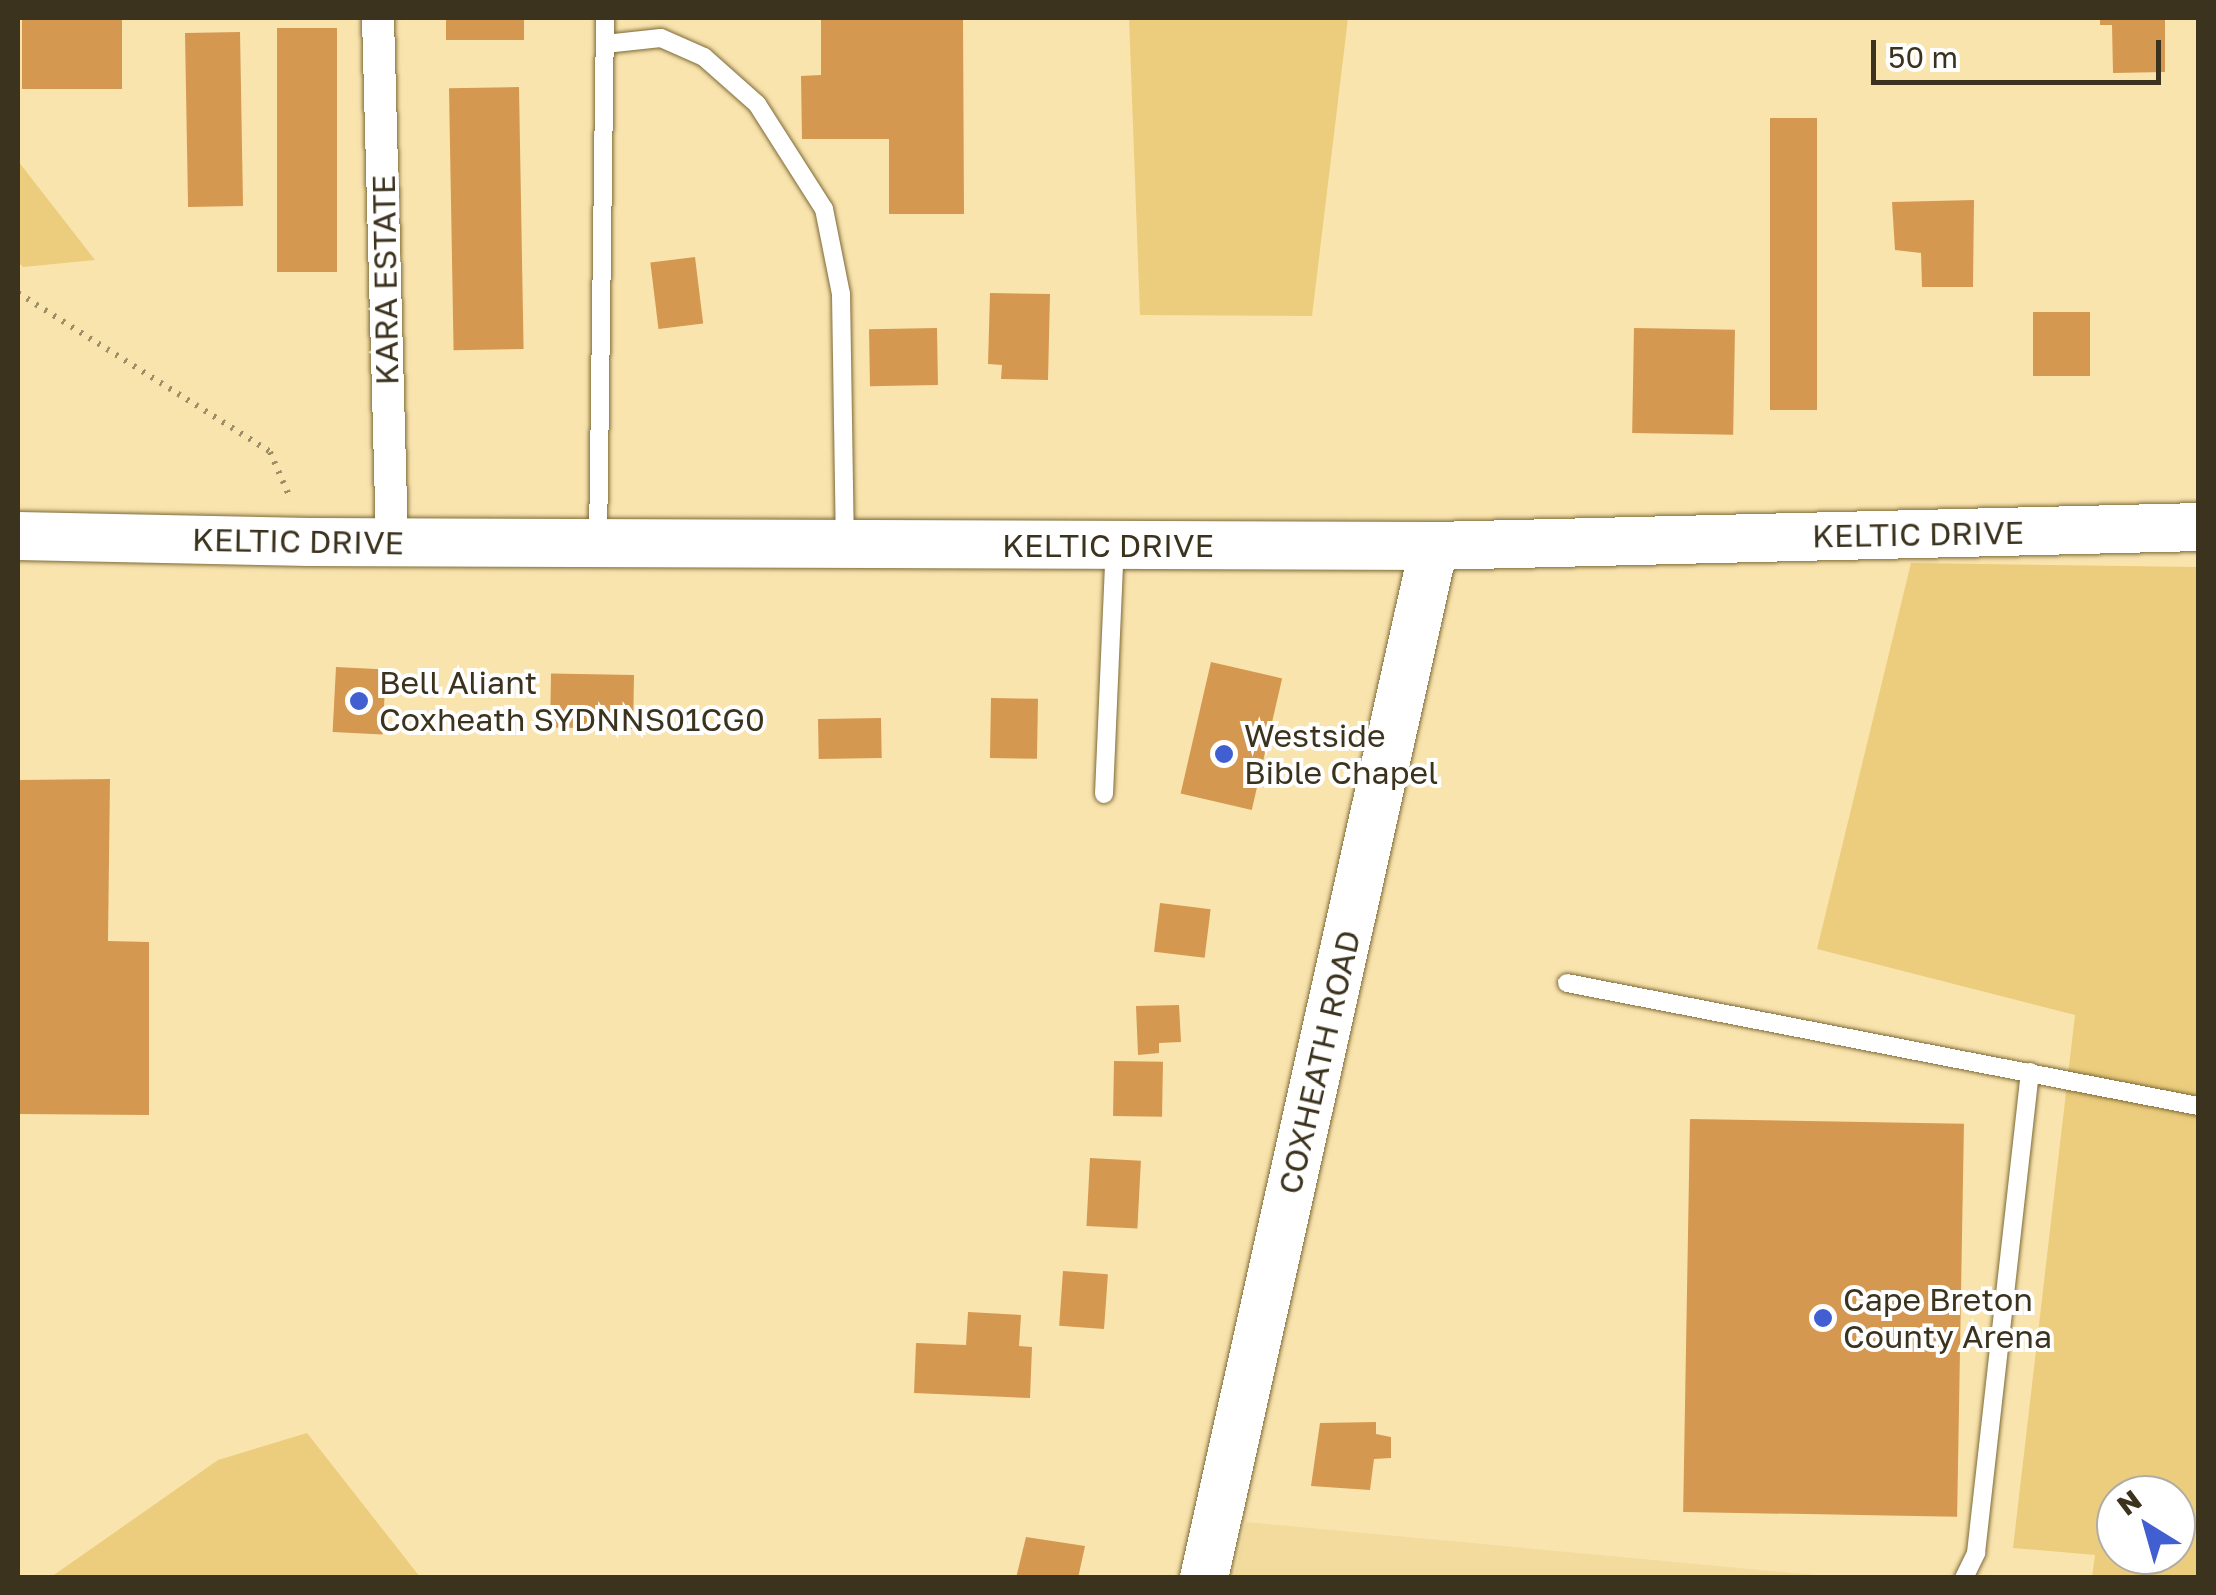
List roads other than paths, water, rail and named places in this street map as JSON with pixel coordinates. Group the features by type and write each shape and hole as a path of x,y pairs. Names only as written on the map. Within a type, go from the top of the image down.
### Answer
{"main road":[{"name":"KELTIC DRIVE","path":"18,536 310,542 1434,546 2198,526"},
{"name":"COXHEATH ROAD","path":"1204,1578 1434,546"}],"street":[{"name":"KARA ESTATE","path":"378,18 392,542"}],"lane":[{"path":"598,543 605,18"},
{"path":"605,44 661,38 704,57 757,104 824,210 841,294 845,544"},
{"path":"1104,794 1114,545"},
{"path":"1567,983 2198,1106"},
{"path":"1964,1578 1976,1553 2030,1072"}],"place":[{"name":"Bell Aliant Coxheath SYDNNS01CG0","path":"359,701"},
{"name":"Westside Bible Chapel","path":"1224,754"},
{"name":"Cape Breton County Arena","path":"1823,1318"}]}
